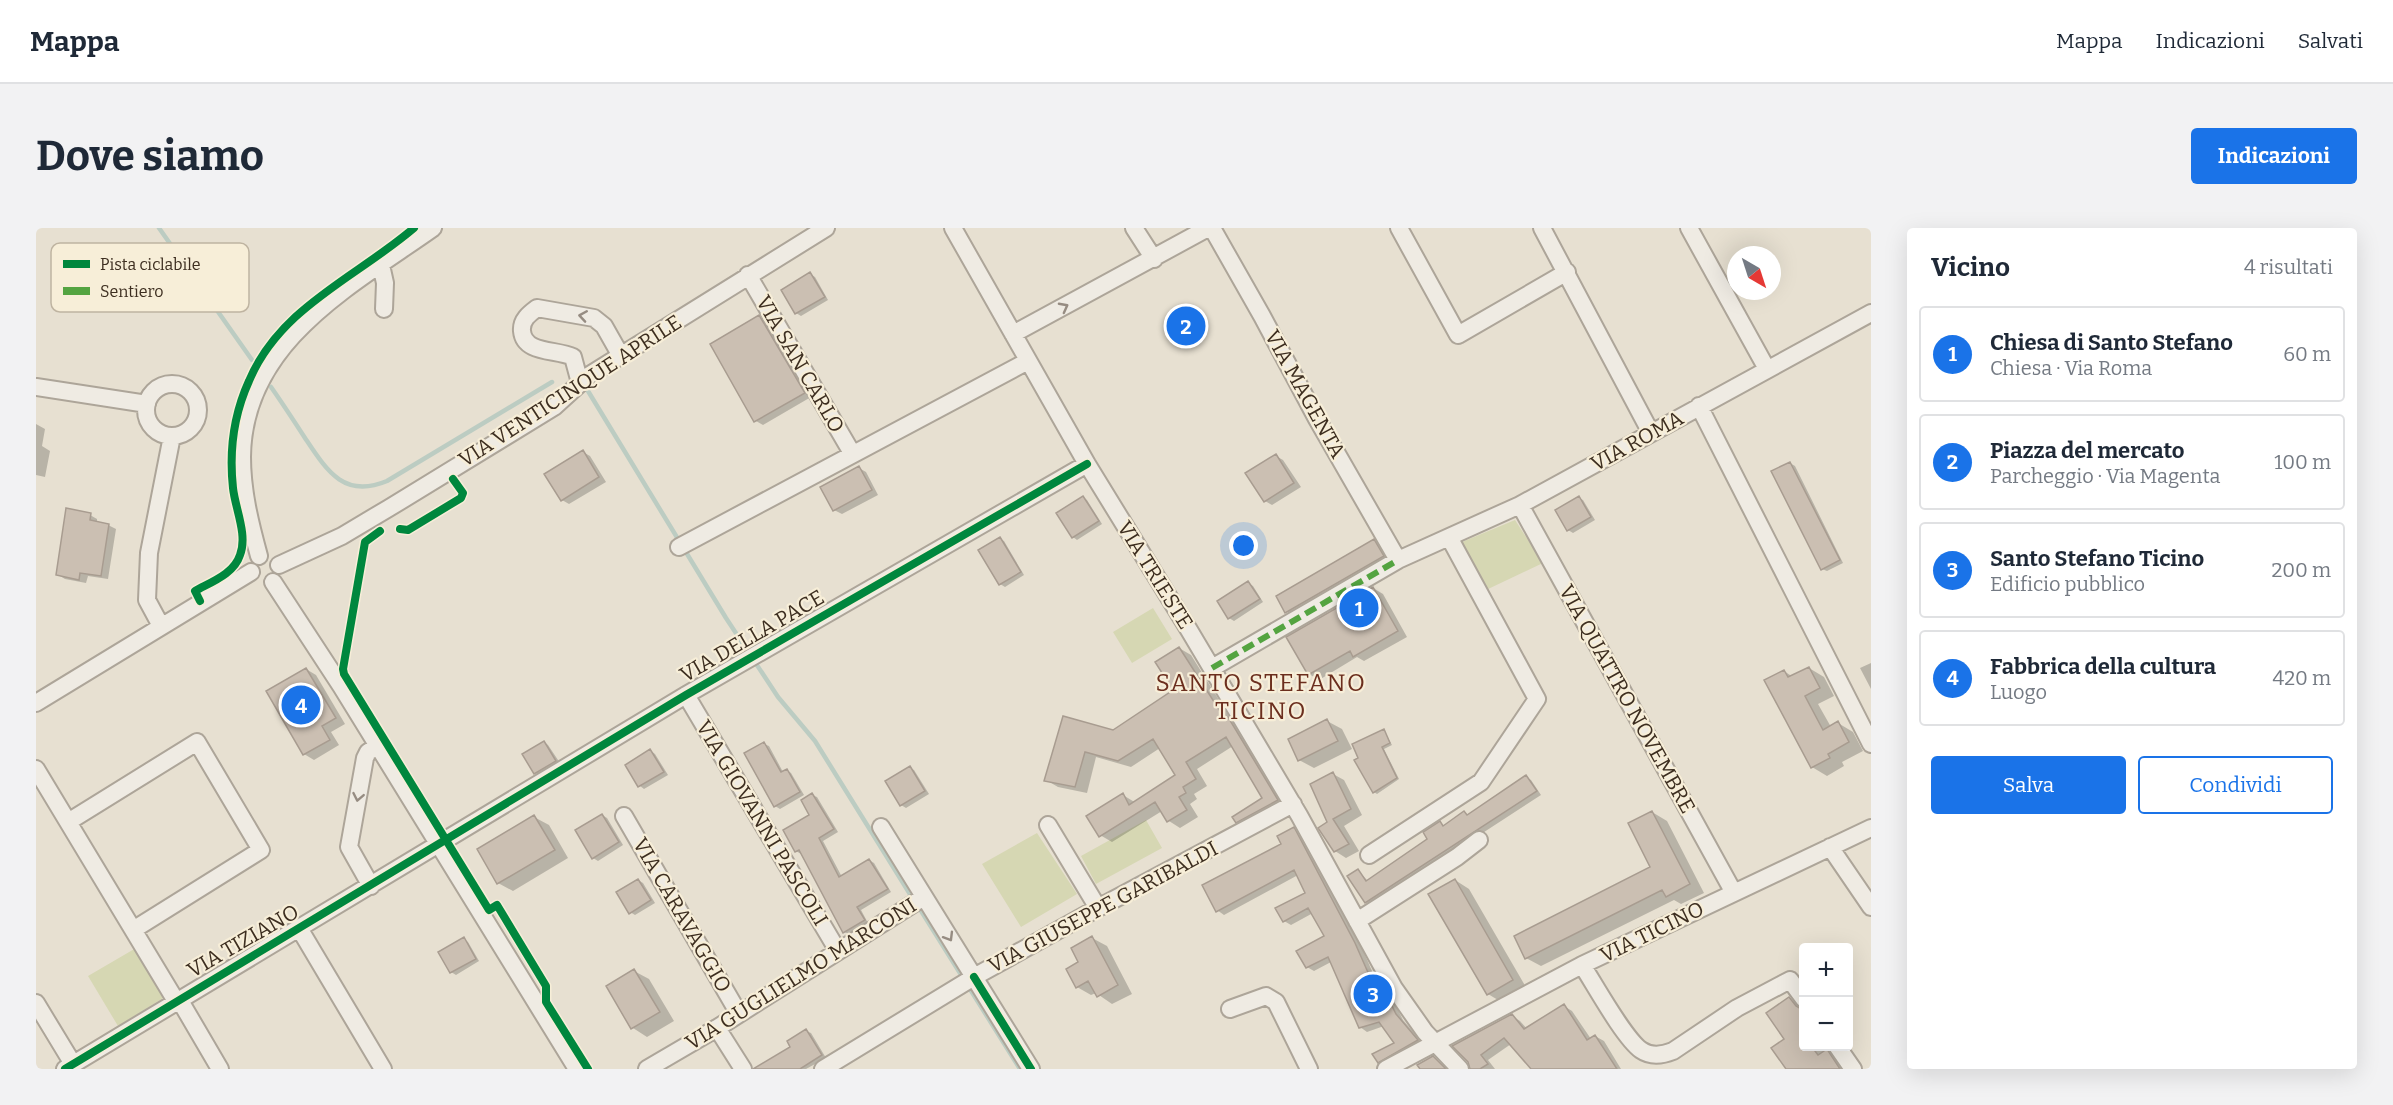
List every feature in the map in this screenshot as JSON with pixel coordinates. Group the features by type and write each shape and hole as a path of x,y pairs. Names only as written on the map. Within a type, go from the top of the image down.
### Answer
{"street":[{"path":"259,556 243,486 242,456 245,431 254,397 276,354 313,314 433,228"},
{"name":"VIA VENTICINQUE APRILE","path":"279,565 342,536 554,407 580,383 621,356 826,228"},
{"name":"VIA TRIESTE","path":"953,228 1087,464 1293,804 1394,988 1425,1032 1437,1041 1460,1069"},
{"path":"1134,228 1154,259"},
{"path":"1013,334 1210,228"},
{"name":"VIA MAGENTA","path":"1210,228 1262,316 1317,419 1398,560"},
{"path":"1399,228 1458,335 1567,272"},
{"path":"1542,228 1651,433"},
{"path":"1689,228 1767,369"},
{"path":"381,265 385,283 384,309"},
{"name":"VIA SAN CARLO","path":"748,275 852,453"},
{"path":"580,383 573,357 530,346 523,337 522,326 528,315 537,308 594,318 604,326 621,356"},
{"name":"VIA ROMA","path":"1212,668 1398,560 1520,505 1871,313"},
{"path":"683,545 1028,361"},
{"path":"165,385 182,386 190,390 198,406 198,415 188,430 172,435 164,434 152,426 148,419 147,404 157,389 165,385"},
{"path":"36,387 147,404"},
{"path":"1699,406 1871,744"},
{"path":"161,626 147,600 149,553 172,435"},
{"name":"VIA DELLA PACE","path":"439,845 754,655 1087,464"},
{"name":"VIA QUATTRO NOVEMBRE","path":"1520,505 1734,892"},
{"path":"1369,855 1481,782 1537,699 1449,537"},
{"path":"259,556 273,557 279,565 279,574 273,582 259,583 251,572 252,563 259,556"},
{"path":"36,704 251,572"},
{"path":"273,582 378,746 577,1069"},
{"name":"VIA GIOVANNI PASCOLI","path":"686,695 838,951"},
{"path":"68,822 197,742 261,850 133,930"},
{"path":"371,886 349,848 365,759 368,752 378,746"},
{"path":"36,769 220,1069"},
{"name":"VIA GIUSEPPE GARIBALDI","path":"823,1069 968,980 1293,804"},
{"name":"VIA CARAVAGGIO","path":"624,816 740,1014"},
{"path":"1048,825 1098,908"},
{"path":"881,827 919,900 968,980 1031,1069"},
{"name":"VIA TICINO","path":"1386,1069 1582,965 1871,828"},
{"path":"1357,921 1479,840"},
{"name":"VIA TIZIANO","path":"69,1067 439,845"},
{"path":"1830,847 1871,907"},
{"name":"VIA GUGLIELMO MARCONI","path":"647,1069 740,1014 919,900"},
{"path":"299,928 383,1069"},
{"path":"1582,965 1630,1038 1642,1051 1653,1055 1663,1055 1673,1051 1737,1008 1790,980 1802,997"},
{"path":"1230,1009 1266,996 1276,1002 1309,1069"},
{"path":"36,1003 69,1067"},
{"path":"717,1028 743,1069"},
{"path":"1840,1051 1853,1069"}],"green space":[{"path":"1515,520 1543,563 1486,590 1462,542"},
{"path":"1153,608 1172,639 1132,663 1113,632"},
{"path":"1146,820 1162,848 1096,884 1081,856"},
{"path":"1037,833 1077,894 1021,927 982,864"},
{"path":"136,948 165,997 118,1026 88,976"}],"building":[{"path":"810,272 825,297 795,314 781,290"},
{"path":"759,315 805,393 754,422 710,344"},
{"path":"583,450 599,477 561,501 544,474"},
{"path":"1276,454 1294,483 1264,502 1245,473"},
{"path":"1790,462 1840,560 1821,570 1771,471"},
{"path":"859,466 872,490 833,511 820,487"},
{"path":"1083,496 1099,521 1072,538 1056,513"},
{"path":"1579,496 1591,517 1567,531 1555,510"},
{"path":"66,508 91,513 90,520 109,524 101,576 80,573 79,580 56,575"},
{"path":"1000,537 1021,572 999,585 978,550"},
{"path":"1374,539 1384,556 1285,613 1276,596"},
{"path":"1248,581 1260,599 1228,619 1217,601"},
{"path":"1373,587 1398,631 1353,657 1350,651 1308,675 1286,637"},
{"path":"1179,647 1225,719 1228,717 1278,800 1236,823 1232,817 1262,798 1226,737 1186,762 1196,779 1183,787 1186,793 1179,797 1187,810 1167,822 1155,802 1099,837 1086,816 1123,793 1129,805 1175,775 1153,739 1118,761 1085,752 1075,787 1044,781 1063,716 1113,730 1173,690 1155,662"},
{"path":"1809,667 1820,688 1805,696 1823,730 1838,721 1849,742 1828,754 1830,758 1811,768 1764,680 1784,670 1788,677"},
{"path":"306,668 336,718 322,726 330,740 303,755 266,691"},
{"path":"1327,719 1338,741 1298,761 1288,739"},
{"path":"1384,729 1390,743 1382,747 1397,778 1373,793 1354,760 1358,758 1352,744"},
{"path":"544,741 556,761 534,774 522,754"},
{"path":"764,742 781,772 787,769 800,792 774,807 744,753"},
{"path":"650,749 664,772 638,787 625,765"},
{"path":"910,766 925,791 900,806 885,781"},
{"path":"1333,772 1351,809 1333,819 1349,844 1334,852 1318,828 1327,822 1310,784"},
{"path":"1526,775 1537,791 1365,903 1347,876 1358,869 1366,881 1427,839 1423,832 1440,821 1443,826 1464,811 1467,815"},
{"path":"812,793 834,829 819,838 839,877 869,859 888,889 857,907 865,920 843,933 799,850 795,852 783,830 809,815 801,800"},
{"path":"1652,811 1690,884 1666,897 1662,890 1525,959 1514,936 1650,867 1628,823"},
{"path":"602,814 619,842 592,859 575,830"},
{"path":"534,815 555,850 497,884 477,849"},
{"path":"1294,827 1355,943 1381,1002 1388,998 1396,1014 1418,1040 1378,1063 1372,1054 1394,1043 1379,1022 1359,1028 1328,957 1306,968 1296,951 1324,936 1308,908 1283,922 1275,908 1305,893 1294,870 1216,912 1202,885 1281,844 1277,836"},
{"path":"638,879 651,900 629,914 616,892"},
{"path":"1455,879 1513,980 1487,995 1428,894"},
{"path":"1092,936 1118,985 1097,997 1088,981 1076,988 1066,969 1078,962 1071,948"},
{"path":"464,937 476,959 450,973 438,952"},
{"path":"634,969 660,1012 631,1029 606,986"},
{"path":"1789,997 1799,1008 1799,1051 1815,1051 1818,1055 1828,1051 1840,1069 1786,1069 1771,1048 1784,1039 1766,1013"},
{"path":"1564,1004 1587,1040 1595,1035 1617,1069 1531,1069 1504,1038 1481,1055 1488,1064 1480,1069 1470,1069 1468,1062 1452,1046 1512,1014 1524,1029"},
{"path":"806,1029 822,1055 800,1069 753,1069 790,1047 787,1041"},
{"path":"1433,1056 1446,1069 1420,1069 1417,1065"}],"waterway":[{"path":"159,228 170,243"},
{"path":"218,312 252,360"},
{"path":"271,387 329,471 338,479 359,487 387,481 552,382"},
{"path":"588,391 726,618 778,697 815,741 913,899"},
{"path":"918,906 1020,1069"}],"marked path":[{"path":"1212,668 1398,560"}],"cycle path":[{"path":"200,601 195,591 227,572 237,562 240,555 243,539 233,488 232,447 236,420 244,394 263,355 300,313 414,228"},
{"path":"65,1069 686,695 1087,464"},
{"path":"400,529 408,530 461,498 463,493 453,479"},
{"path":"380,531 365,542 344,674 489,910 497,905 546,986 546,1002 588,1069"},
{"path":"974,977 1031,1069"}],"place":[{"name":"Piazza del mercato","path":"1186,326"},
{"name":"Chiesa di Santo Stefano","path":"1359,608"},
{"name":"Fabbrica della cultura","path":"301,705"},
{"name":"Santo Stefano Ticino","path":"1373,994"}],"district":[{"name":"SANTO STEFANO TICINO","path":"1261,697"}]}
